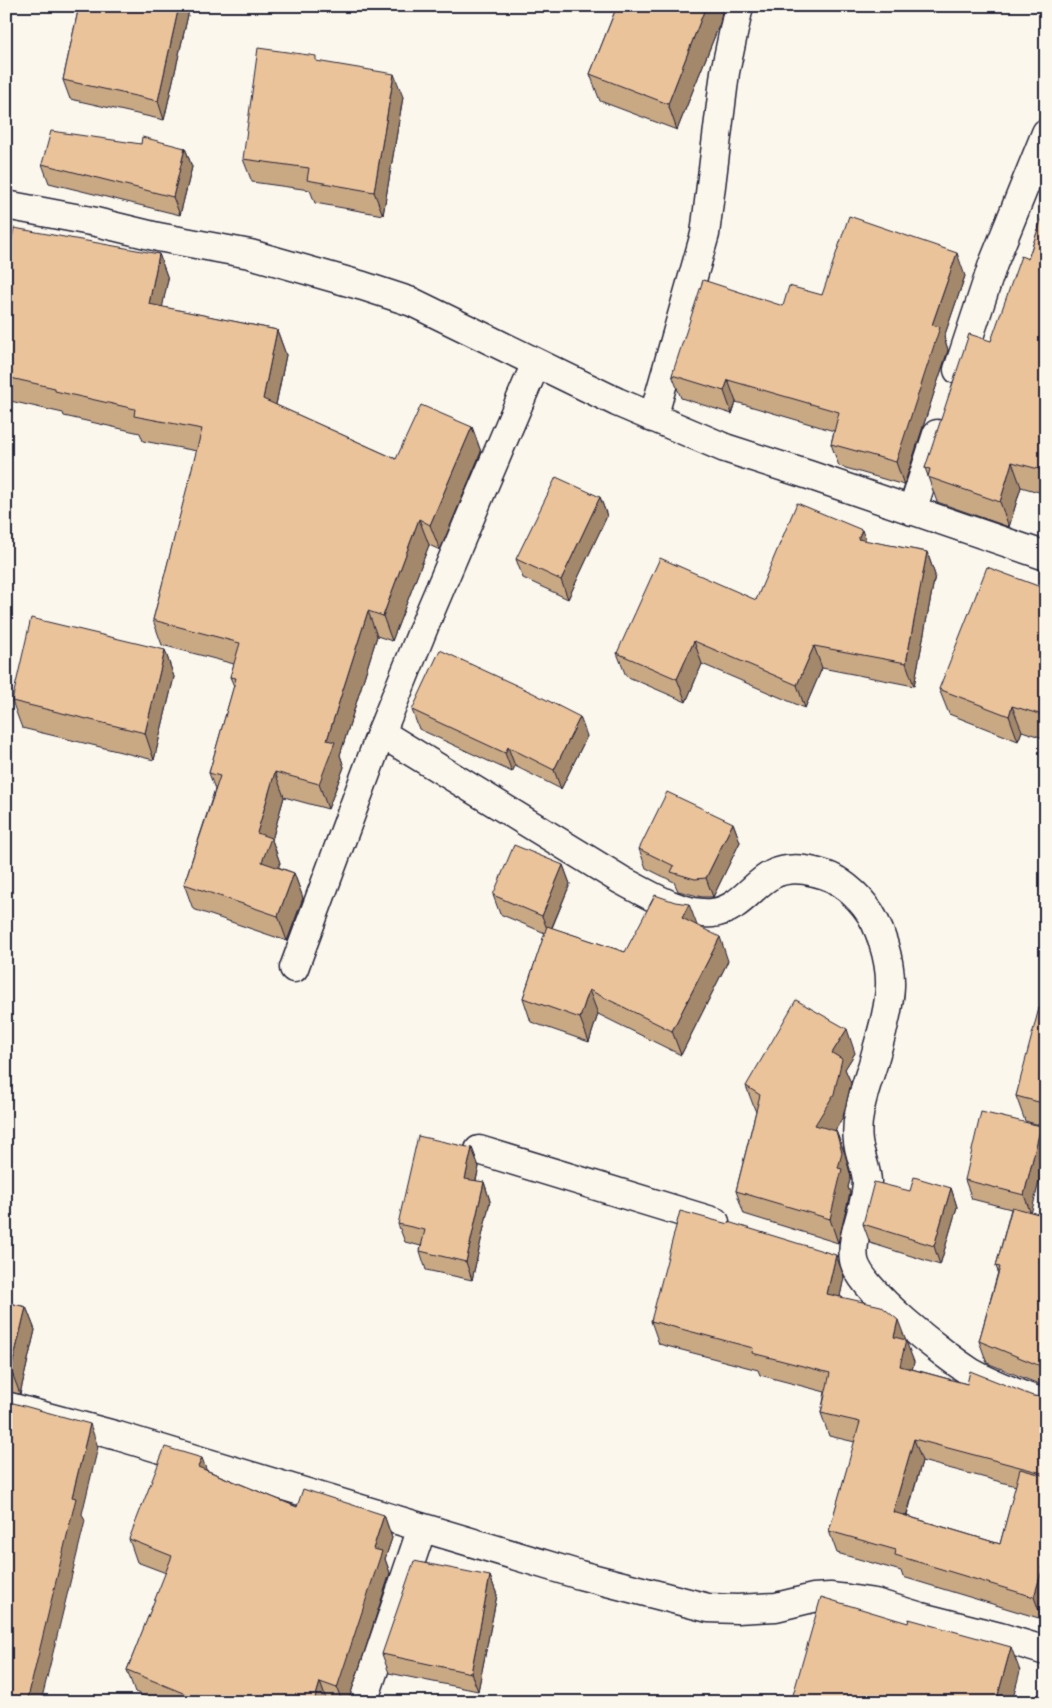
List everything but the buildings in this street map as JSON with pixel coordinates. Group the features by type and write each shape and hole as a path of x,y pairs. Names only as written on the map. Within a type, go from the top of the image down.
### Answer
{"street":[{"path":"654,418 705,234 725,72 739,6"},
{"path":"912,511 993,264 1046,133"},
{"path":"6,205 250,254 412,302 616,402 725,448 1046,556"},
{"path":"294,968 381,733 430,612 536,364"},
{"path":"381,733 621,880 653,897 685,910 702,913 727,909 746,896 766,878 778,871 796,869 815,871 836,880 866,906 883,942 890,984 882,1032 859,1112 858,1144 865,1163 867,1182 853,1250 855,1264 865,1282 896,1313 972,1373 1016,1394 1046,1404"},
{"path":"479,1150 742,1230"},
{"path":"827,1256 855,1264"},
{"path":"6,1406 118,1436 580,1575 708,1608 776,1607 813,1598 848,1598 875,1603 1046,1650"},
{"path":"363,1702 422,1528"}]}
